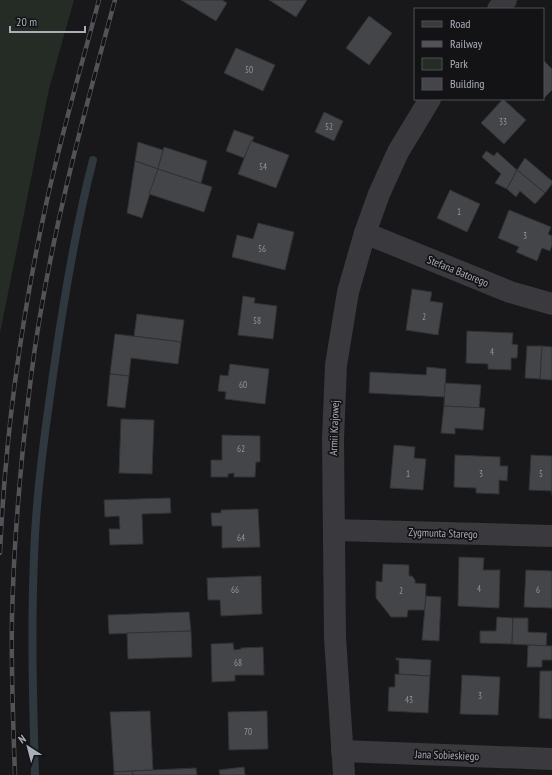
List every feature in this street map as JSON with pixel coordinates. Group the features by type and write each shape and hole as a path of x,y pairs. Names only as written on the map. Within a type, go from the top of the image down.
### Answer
{"street":[{"path":"499,8 506,0"},
{"name":"Armii Krajowej","path":"344,775 335,637 333,439 336,365 348,292 365,234 379,194 398,152 429,100"},
{"name":"Stefana Batorego","path":"365,234 510,292 552,304"},
{"name":"Zygmunta Starego","path":"334,530 552,536"},
{"name":"Jana Sobieskiego","path":"342,751 552,759"}],"green space":[{"path":"0,0 74,0 49,89 0,333"}],"building":[{"path":"181,0 222,0 227,3 216,21"},
{"path":"269,0 307,0 296,17"},
{"path":"369,16 392,33 369,65 346,48"},
{"path":"236,48 275,65 263,91 224,73"},
{"path":"544,61 552,69 552,90 544,98"},
{"path":"502,100 504,100 526,120 504,144 481,123"},
{"path":"324,112 343,121 334,141 315,132"},
{"path":"234,130 254,137 244,158 226,151"},
{"path":"251,141 289,155 276,188 238,174"},
{"path":"138,142 163,150 158,169 135,161"},
{"path":"164,147 207,161 201,183 158,169"},
{"path":"486,151 494,156 497,152 517,170 507,189 495,183 501,174 482,157"},
{"path":"525,158 552,181 552,184 545,193 517,170"},
{"path":"135,161 158,169 142,218 127,213"},
{"path":"158,169 212,187 204,212 149,194"},
{"path":"517,170 545,193 535,204 520,191 516,197 507,189"},
{"path":"450,190 480,204 467,232 437,218"},
{"path":"509,210 551,227 548,234 552,236 550,251 542,248 537,261 516,252 519,247 498,238"},
{"path":"258,223 294,232 285,270 232,257 237,235 253,239"},
{"path":"412,289 432,292 430,301 443,303 438,335 406,330"},
{"path":"243,296 255,298 254,303 277,306 273,339 238,335"},
{"path":"137,314 184,320 181,342 134,336"},
{"path":"467,331 513,333 512,344 518,345 517,358 511,358 511,370 488,369 488,364 466,363"},
{"path":"115,334 181,342 178,364 131,358 129,376 110,374"},
{"path":"527,346 542,346 540,379 525,378"},
{"path":"542,346 552,347 552,380 540,379"},
{"path":"230,364 269,369 265,404 225,399 226,392 218,391 220,375 228,376"},
{"path":"427,367 446,369 445,397 369,393 370,372 426,375"},
{"path":"110,374 129,376 125,408 107,406"},
{"path":"445,383 481,385 479,408 444,406"},
{"path":"444,406 485,408 483,430 455,428 455,434 441,433"},
{"path":"121,419 154,420 152,474 119,473"},
{"path":"222,435 260,436 260,462 256,462 255,477 234,477 234,473 228,474 228,477 211,477 211,460 222,460"},
{"path":"394,445 415,447 414,458 426,459 423,490 390,488"},
{"path":"455,455 500,457 500,466 508,466 507,481 499,480 499,494 476,493 476,488 454,487"},
{"path":"531,455 552,456 552,491 529,490"},
{"path":"170,498 171,513 142,514 143,544 110,545 109,529 120,529 119,516 105,517 104,500"},
{"path":"258,509 260,547 222,548 222,526 212,526 211,513 221,513 221,510"},
{"path":"459,557 484,558 483,570 500,570 499,608 458,606"},
{"path":"383,564 409,565 409,576 412,576 415,583 426,584 425,610 408,610 407,617 391,617 376,598 376,581 382,582"},
{"path":"526,570 552,571 552,608 524,607"},
{"path":"261,576 262,614 221,616 220,600 208,600 207,578"},
{"path":"426,596 441,597 439,641 422,640"},
{"path":"189,612 191,631 109,634 108,615"},
{"path":"497,617 513,618 512,644 480,643 480,631 496,631"},
{"path":"513,618 528,618 528,632 547,633 546,646 512,644"},
{"path":"191,631 192,657 128,659 127,633"},
{"path":"233,643 234,650 241,648 263,647 264,675 235,675 235,681 212,682 211,644"},
{"path":"528,645 552,646 552,660 542,660 542,667 527,667"},
{"path":"396,658 431,660 430,676 399,674 399,660 396,660"},
{"path":"540,671 552,671 552,719 539,718"},
{"path":"395,674 430,676 428,713 388,711 389,687 395,687"},
{"path":"462,675 500,677 498,715 460,714"},
{"path":"150,711 153,770 114,772 110,712"},
{"path":"267,711 268,749 229,750 228,712"},
{"path":"244,767 245,775 220,775 219,770"},
{"path":"196,768 197,775 133,775 132,771"},
{"path":"132,771 133,775 114,775 114,772"}],"waterway":[{"path":"35,775 33,584 39,486 47,415 66,290 75,238 93,160"}],"railway":[{"path":"0,553 2,510 10,425 21,340 35,256 56,160 99,0"},
{"path":"15,775 12,657 14,557 18,497 31,377 46,282 66,187 115,0"}]}
